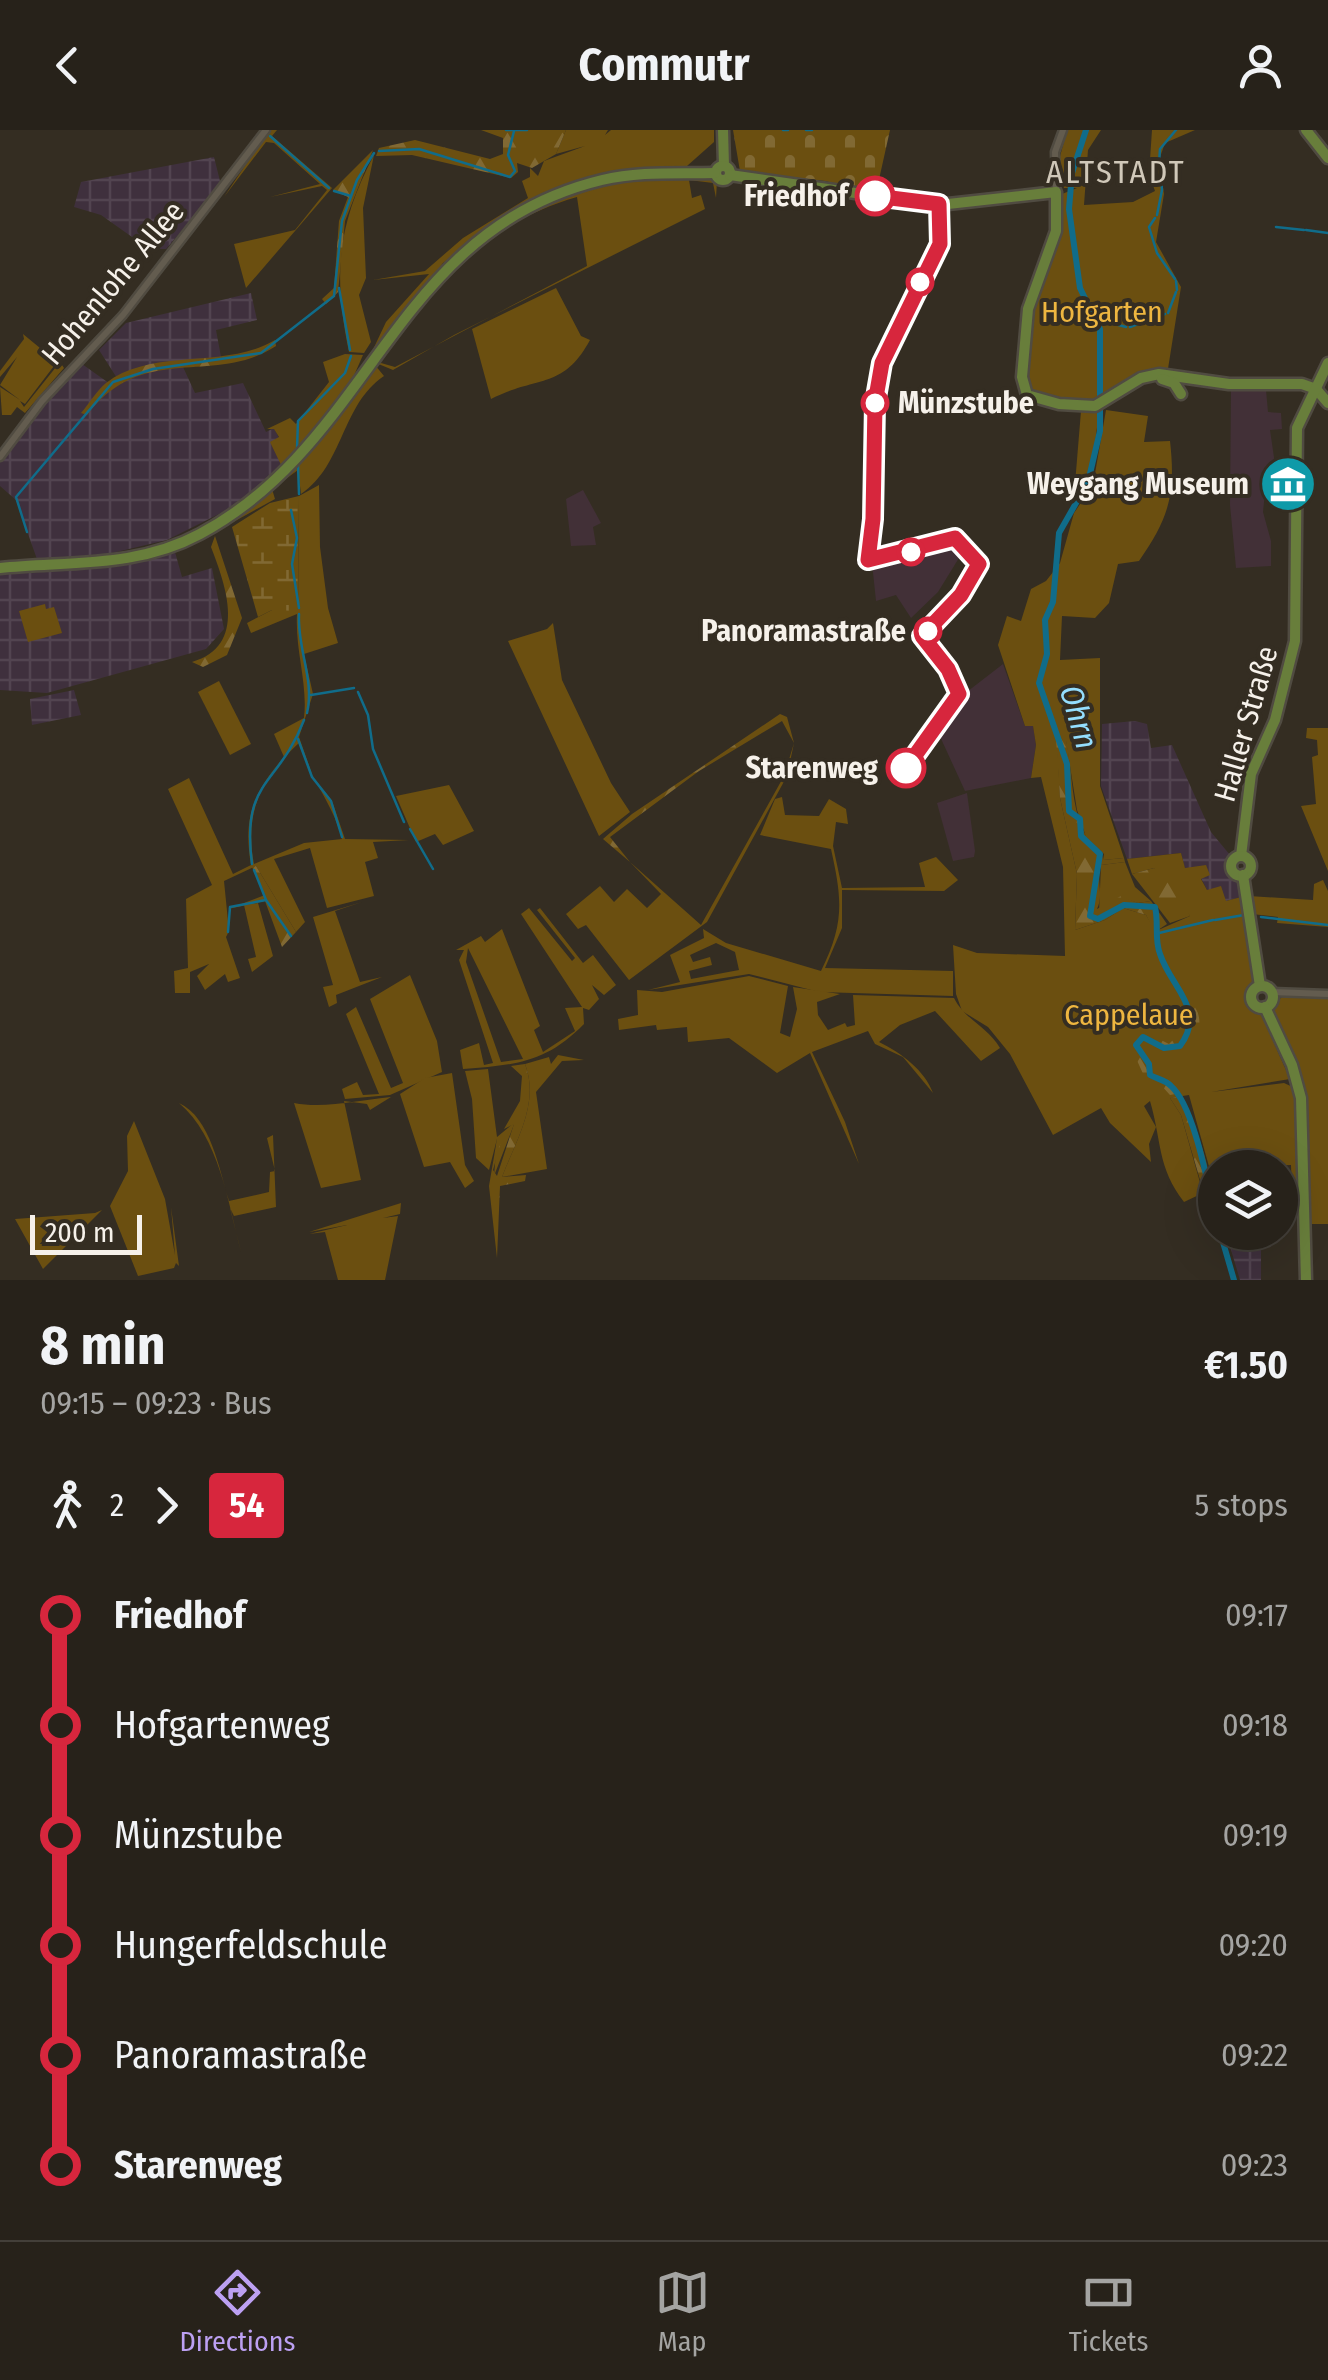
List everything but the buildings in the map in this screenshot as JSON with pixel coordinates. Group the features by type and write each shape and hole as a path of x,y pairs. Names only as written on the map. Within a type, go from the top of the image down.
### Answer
{"main road":[{"path":"723,130 723,171"},
{"path":"1306,130 1328,158"},
{"path":"0,568 118,560 184,542 240,510 302,457 428,285 490,230 540,201 604,180 655,172 723,171 939,204 1056,192 1056,231 1030,301 1022,377 1027,395 1059,404 1099,405 1141,378 1159,374 1200,381"},
{"path":"1141,378 1324,381"},
{"path":"1161,379 1174,383 1181,394"},
{"path":"1297,382 1324,381"},
{"path":"1307,410 1328,404 1324,381"},
{"name":"Haller Straße","path":"1260,986 1242,875 1231,866 1241,856 1251,774 1275,720 1294,648 1298,546 1296,438 1324,381"},
{"path":"1273,998 1252,1000 1260,986 1273,998 1300,1098 1306,1280"}],"street":[{"name":"Hohenlohe Allee","path":"0,457 26,420 123,315 266,130"},
{"path":"1036,193 1047,187 1063,130"},
{"path":"1054,166 1056,192"},
{"path":"1273,998 1328,994"}],"shaded area":[{"path":"214,157 221,185 166,249 149,249 101,215 74,207 81,182"},
{"path":"251,293 257,320 216,330 221,357 146,367 117,378 99,350 126,323"},
{"path":"82,364 113,386 146,371 183,367 195,393 243,383 266,432 274,428 279,438 282,468 235,506 167,540 95,557 38,562 16,500 0,486 0,461 27,420"},
{"path":"1231,389 1266,390 1268,412 1281,413 1282,429 1270,430 1277,478 1265,493 1263,512 1271,541 1271,566 1236,568 1230,505"},
{"path":"583,490 601,523 593,527 596,545 571,546 566,499"},
{"path":"955,543 962,553 938,592 911,618 896,595 876,601 872,563"},
{"path":"175,552 182,577 212,568 224,629 206,649 47,693 0,690 0,572 77,570"},
{"path":"1003,664 1025,726 1033,725 1036,745 1031,778 965,791 937,730 959,698"},
{"path":"74,690 81,715 32,725 30,699"},
{"path":"1102,724 1147,724 1151,748 1172,745 1211,832 1230,855 1227,873 1237,882 1241,897 1226,901 1207,890 1201,878 1185,869 1181,853 1127,859 1101,786"},
{"path":"967,793 974,857 953,861 937,803"},
{"path":"1231,1250 1261,1250 1261,1280 1240,1280"}],"green space":[{"path":"269,130 277,130 272,136 332,188 246,288 234,244 295,230 327,190 322,186 270,197 320,184 274,143 266,142 224,197"},
{"path":"481,130 566,130 556,154 532,168 517,163 518,172 511,178 412,155 376,156 379,148 415,140 490,159 503,154 503,138"},
{"path":"566,130 608,130 605,135 611,130 714,130 714,142 687,166 598,176 505,215 443,263 369,358 386,322 429,274 373,280 425,271 463,238 528,198 522,181 530,177 530,168 538,176 544,161 585,146 556,154"},
{"path":"733,130 890,130 876,193 825,181 740,171"},
{"name":"Hofgarten","path":"1067,130 1101,130 1088,150 1084,205 1133,202 1155,191 1149,174 1152,130 1195,130 1165,143 1159,160 1164,194 1156,242 1181,287 1167,375 1159,374 1092,404 1058,404 1022,386 1030,301 1060,223 1062,194 1077,188 1064,188 1058,164"},
{"path":"373,150 345,221 338,292 326,304 322,299 334,288 339,221 348,197 333,190"},
{"path":"374,155 363,208 366,278 359,295 371,342 364,353 349,352 341,299 342,251 352,204"},
{"path":"643,176 710,176 717,181 716,198 713,183 689,180 692,198 701,195 705,209 494,315 587,266 577,197 517,222 443,279 401,328 382,354 381,363 395,367 434,347 393,370 376,363 392,333 441,275 501,227 568,194"},
{"path":"556,288 581,336 590,340 570,367 559,374 491,399 472,329"},
{"path":"23,334 57,362 25,404 20,401 24,407 60,362 64,368 25,413 17,407 11,415 2,415 0,387 20,400 0,385 17,357 0,377 0,371 24,339"},
{"path":"275,340 276,346 252,358 155,371 131,379 109,392 87,415 81,413 103,386 125,372 167,361 234,354"},
{"path":"345,354 363,355 349,387 368,360 335,409 283,469 270,442 279,437 274,429 267,429 290,418 296,424 329,382 323,362"},
{"path":"375,365 384,376 359,403 315,482 301,494 298,470 272,489 301,460"},
{"path":"1099,409 1093,464 1078,494 1075,484 1081,411"},
{"name":"Cappelaue","path":"1106,410 1148,416 1144,442 1170,441 1171,491 1157,532 1139,561 1118,564 1109,603 1095,618 1062,616 1060,660 1100,658 1100,786 1124,858 1103,860 1104,854 1086,837 1077,810 1066,741 1057,738 1060,798 1077,874 1075,930 1105,920 1123,908 1146,915 1156,931 1190,916 1154,868 1132,874 1127,859 1181,853 1185,868 1206,865 1210,875 1201,879 1207,890 1221,886 1226,901 1241,897 1254,982 1247,1000 1262,1016 1290,1079 1211,1092 1284,1083 1295,1088 1301,1186 1298,1190 1298,1150 1204,1150 1189,1095 1170,1098 1181,1115 1198,1175 1198,1195 1184,1202 1161,1154 1154,1116 1150,1101 1144,1106 1156,1127 1149,1144 1151,1162 1110,1123 1101,1108 1053,1135 1010,1054 988,1027 962,1011 956,994 953,945 977,953 1065,956 1063,867 1041,777 1031,778 1036,745 1033,726 1025,726 998,645 1007,616 1021,621 1031,589 1046,581 1060,563 1074,513 1093,485"},
{"path":"319,485 320,547 328,608 338,643 304,654 313,694 299,737 312,774 299,743 265,783 251,829 254,864 304,843 342,839 314,779 332,801 345,839 409,840 373,842 378,858 365,862 374,896 327,908 310,848 274,859 305,922 296,932 256,866 224,881 229,931 226,937 240,978 228,982 225,974 205,990 197,976 209,964 190,972 190,993 175,993 174,971 188,968 186,899 212,885 168,789 189,778 233,874 251,865 248,833 253,807 265,782 284,757 274,734 304,718 297,614 251,633 247,623 272,610 298,610 299,496"},
{"path":"272,489 275,499 206,537"},
{"path":"299,496 298,611 272,610 258,617 232,527 270,503"},
{"path":"215,536 242,618 227,655 203,667 192,662 210,654 227,629 226,596 211,547"},
{"path":"45,604 46,609 54,607 62,633 28,642 19,611"},
{"path":"553,623 562,680 611,783 630,812 599,836 508,641 547,629"},
{"path":"219,681 251,744 230,755 198,692"},
{"path":"780,714 787,717 794,743 782,721 699,771 610,837 630,862 603,839 632,814"},
{"path":"1307,728 1328,728 1328,871 1301,806 1316,804 1312,757 1318,755 1317,740 1306,738"},
{"path":"1056,738 1066,740 1074,801 1086,836 1099,849 1103,860 1124,858 1125,862 1101,865 1097,909 1121,896 1138,903 1151,901 1167,924 1155,932 1146,915 1123,908 1105,920 1075,930 1077,874 1060,798"},
{"path":"794,743 787,776 707,922 629,980 586,925 578,929 566,914 600,886 614,902 627,889 647,908 661,894 630,862 701,925 784,776"},
{"path":"449,785 474,831 443,845 435,834 416,842 396,796"},
{"path":"782,797 785,815 819,816 829,799 846,809 848,824 836,822 833,846 842,888 925,887 919,863 936,857 958,880 944,891 842,890 842,928 825,968 953,971 953,996 819,992 749,974 648,990 680,982 670,955 704,938 703,929 726,943 821,971 838,924 831,849 760,835 775,799","holes":["716,943 735,952 739,970 691,979 689,971 712,965 710,957 693,962 690,955"]},
{"path":"1125,862 1135,887 1151,901 1138,903 1120,897 1099,912 1101,865"},
{"path":"256,866 296,932 282,947 265,901 228,909 265,895 252,867"},
{"path":"1154,868 1174,881 1190,916 1170,923 1132,874"},
{"path":"1323,880 1328,891 1328,927 1277,923 1278,917 1252,914 1249,896 1313,900 1314,884"},
{"path":"362,902 335,911 360,982 382,977 336,995 337,1003 329,1007 323,987 333,985 313,917"},
{"path":"258,903 273,956 252,972 248,959 256,957 244,905"},
{"path":"529,908 572,961 575,958 537,910 540,908 583,963 593,955 616,985 604,995 592,985 599,999 589,1010 583,1008 584,1024 556,1047 529,1060 463,1069 460,1050 479,1043 484,1065 493,1063 459,960 464,950 456,950 481,936 485,942 502,929 540,1026 534,1030 543,1052 575,1031 565,1008 582,1007 521,914","holes":["468,948 523,1059 501,1062 466,962"]},
{"path":"1171,966 1198,1011 1197,1034 1177,1053 1156,1051 1143,1040 1139,1043 1150,1054 1153,1067 1166,1068 1176,1079 1181,1093 1170,1095 1160,1084 1145,1078 1129,1043 1134,1032 1143,1031 1169,1044 1186,1027 1184,1002 1160,969"},
{"path":"410,975 437,1041 442,1072 390,1095 345,1099 342,1089 357,1082 363,1095 379,1094 346,1014 356,1007 391,1088 403,1083 370,999"},
{"path":"749,976 788,986 780,1033 790,1037 797,1009 793,987 840,994 817,1002 818,1015 828,1030 845,1023 847,1027 855,1025 853,995 954,998 1000,1048 981,1061 935,1011 900,1025 879,1042 896,1052 912,1063 933,1093 903,1057 875,1044 868,1031 812,1052 845,1122 859,1164 810,1053 777,1073 729,1038 688,1042 687,1027 657,1030 656,1025 619,1030 618,1019 638,1015 637,990 662,992"},
{"path":"1328,996 1328,1224 1309,1224 1304,1115 1270,1007 1282,997"},
{"path":"558,1055 584,1060 562,1061 536,1092 547,1169 502,1177 528,1107 525,1064 549,1057 551,1064"},
{"path":"525,1064 528,1107 502,1177 526,1175 525,1181 500,1186 497,1258 489,1186 497,1139 502,1138 493,1170 497,1176 514,1124 504,1129 520,1101 522,1076 511,1066"},
{"path":"488,1069 497,1137 515,1122 494,1176 497,1139 489,1170 476,1158 472,1099 465,1071"},
{"path":"452,1073 465,1165 474,1181 465,1188 450,1162 424,1167 400,1094 425,1078"},
{"path":"1181,1096 1196,1129 1202,1150 1198,1150 1198,1173 1181,1115 1170,1098"},
{"path":"391,1097 370,1110 367,1104 352,1102"},
{"path":"179,1103 190,1110 206,1132 217,1160 229,1201 269,1192 270,1172 275,1171 276,1207 234,1216 231,1209 213,1152 193,1117"},
{"path":"294,1103 344,1103 361,1180 321,1188"},
{"path":"134,1121 165,1199 175,1255 171,1207 179,1266 176,1263 174,1268 138,1276 110,1206 128,1171 127,1136"},
{"path":"273,1135 274,1169 267,1138"},
{"path":"401,1203 400,1214 383,1218 398,1216 385,1280 338,1280 325,1232 309,1234 347,1225 309,1232"},
{"path":"102,1210 43,1269 15,1219 95,1213"}],"waterway":[{"path":"506,130 527,130"},
{"path":"783,130 788,130"},
{"path":"806,130 812,130"},
{"name":"Ohrn","path":"1086,130 1072,173 1069,209 1080,288 1100,329 1100,431 1088,482 1059,533 1053,602 1045,620 1047,654 1039,683 1067,764 1069,811 1080,819 1081,836 1100,854 1090,916 1098,919 1124,905 1155,907 1158,948 1184,999 1190,1021 1180,1046 1164,1048 1143,1037 1136,1045 1149,1064 1150,1075 1169,1084 1179,1096 1200,1150"},
{"path":"1159,163 1160,149 1176,130"},
{"path":"379,151 419,149 510,177 515,171 508,155 514,131"},
{"path":"270,136 329,188"},
{"path":"27,532 16,497 113,382 153,369 261,353 334,296 342,221 357,180 374,153"},
{"path":"1157,215 1162,190 1160,166"},
{"path":"334,191 351,196"},
{"path":"1155,218 1149,227 1157,253 1175,279"},
{"path":"1276,227 1304,230"},
{"path":"1306,230 1328,233"},
{"path":"1176,281 1177,290"},
{"path":"339,288 350,350"},
{"path":"1168,313 1176,292"},
{"path":"1130,327 1165,314"},
{"path":"1111,323 1126,327"},
{"path":"297,449 298,421 345,373 351,356"},
{"path":"298,465 299,494"},
{"path":"291,510 297,538 292,564 299,608"},
{"path":"299,614 309,689 307,713"},
{"path":"311,695 354,688"},
{"path":"358,692 368,715 373,749 404,822"},
{"path":"252,864 250,836 257,799 304,720"},
{"path":"298,739 312,777 331,801 342,837"},
{"path":"410,829 433,869"},
{"path":"254,870 266,900 291,936"},
{"path":"228,932 230,907 266,900"},
{"path":"1215,920 1244,915"},
{"path":"1261,917 1328,925"},
{"path":"1159,933 1213,920"},
{"name":"Ohrn","path":"1225,1250 1234,1280"}],"bus line":[{"name":"54","path":"875,196 939,204 941,240 882,363 875,403 873,519 868,560 955,538 979,564 961,595 922,636 948,669 959,694 906,768"}],"place":[{"name":"Friedhof","path":"875,196"},
{"name":"Münzstube","path":"875,403"},
{"name":"Weygang Museum","path":"1288,484"},
{"name":"Panoramastraße","path":"928,631"},
{"name":"Starenweg","path":"906,768"}],"district":[{"name":"ALTSTADT","path":"1116,172"}]}
